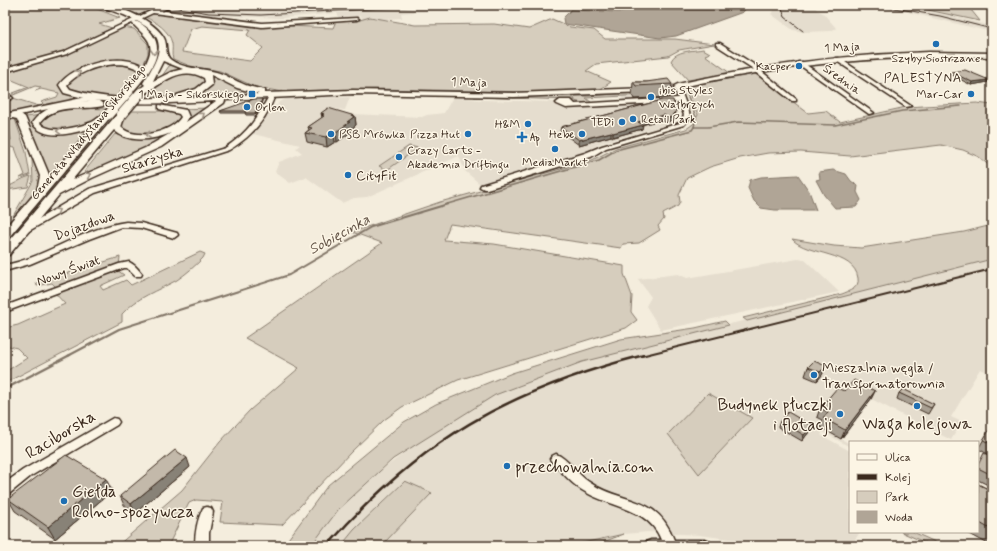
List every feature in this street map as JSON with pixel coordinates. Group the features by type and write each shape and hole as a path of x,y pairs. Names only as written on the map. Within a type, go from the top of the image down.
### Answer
{"main road":[{"name":"Generała Władysława Sikorskiego","path":"5,235 51,190 121,115 141,92 160,64 164,54 162,38 153,28 97,5"},
{"name":"Generała Władysława Sikorskiego","path":"5,253 23,231 51,190 108,115 143,75 154,58 155,48 152,40 136,22 104,5"},
{"path":"164,54 167,60 178,66 216,74 240,86 272,96"},
{"name":"1 Maja","path":"673,86 800,63 836,59 921,54 992,55"},
{"path":"105,99 75,94 63,87 63,83 84,70 111,63 139,65 143,69 143,75"},
{"path":"141,92 160,78 174,74 198,73 208,78 209,84 199,91 151,104"},
{"name":"1 Maja","path":"105,99 151,104 353,92 535,95 634,91 657,88"},
{"path":"460,94 463,96 486,99 560,101"},
{"name":"1 Maja","path":"91,104 151,104 221,101 272,96"},
{"path":"8,115 21,118 51,190 149,149 178,132 221,101"},
{"path":"91,104 66,106 49,112 37,120 37,126 43,130 68,131 94,124 108,115"},
{"path":"121,115 116,127 118,131 125,135 138,136 166,132 178,126 185,119 184,113 178,110 151,104"}],"street":[{"path":"5,70 60,55 121,26 136,22 150,13 168,5"},
{"path":"982,5 992,7"},
{"path":"150,13 254,24 357,19"},
{"path":"121,26 136,22"},
{"path":"718,44 758,70 794,100"},
{"path":"836,59 908,106"},
{"name":"Średnia","path":"800,63 871,113"},
{"path":"484,187 584,157 604,147 674,127 686,119 687,114 681,98 673,86"},
{"name":"Skarżyska","path":"23,231 92,191 217,152 238,143 254,125 272,96"},
{"path":"560,101 559,103 562,105 681,98"},
{"name":"1 Maja","path":"8,115 82,100 105,99"},
{"name":"1 Maja","path":"63,104 91,104"},
{"name":"Dojazdowa","path":"5,268 18,265 105,230 125,225 137,225 174,235"},
{"name":"Nowy Świat","path":"5,309 122,266 129,265 138,274"},
{"name":"Raciborska","path":"5,490 27,473 113,422"},
{"path":"556,459 587,487 646,510 662,526 669,545"},
{"path":"195,546 202,539 207,512"},
{"path":"652,546 705,546"}],"shaded area":[{"path":"173,5 510,5 401,13 402,18 369,20 362,20 361,16 339,18 337,13 282,18 224,16 219,19 158,10"},
{"path":"779,5 814,5 817,10 823,13 836,28 831,31 804,32 793,30 771,14"},
{"path":"858,5 890,5 944,14 992,26 992,32 907,12"},
{"path":"668,91 673,98 679,117 671,124 601,143 577,155 481,185 465,171 459,156 367,197 354,198 342,203 306,177 290,183 275,172 279,162 302,153 296,148 300,145 253,134 271,106 277,106 279,102 288,98 350,97 345,110 332,109 327,113 422,117 444,113 453,97 482,100 555,102 567,100 589,103 624,101 621,96"},
{"path":"992,254 992,375 980,369 951,417 962,422 951,440 850,388 817,417 825,421 820,427 849,443 849,446 823,432 821,435 849,450 849,533 859,533 851,546 782,546 699,535 648,532 624,534 569,546 386,546 385,543 405,481 354,530 341,546 303,546 338,503 466,406 594,357 751,319"},
{"path":"798,259 805,260 839,292 661,330 646,306 651,297 638,279 678,274 687,278"}],"green space":[{"path":"87,5 120,18 99,24 112,28 57,54 5,68 5,6"},
{"path":"112,5 145,5 149,7 148,11 139,15"},
{"path":"904,5 967,5 980,21"},
{"path":"158,10 267,25 333,28 336,21 360,20 370,17 415,25 494,24 529,29 552,19 570,27 594,30 605,39 675,39 714,44 679,50 668,56 596,64 586,71 611,82 599,90 530,92 375,89 283,92 255,87 220,71 190,66 173,59 172,43 168,34 158,24 145,17","holes":["202,26 250,30 247,35 263,48 250,61 182,52 191,29"]},
{"path":"124,27 134,29 148,44 148,54 143,65 126,62 84,69 60,86 91,98 5,115 5,101 13,98 42,107 44,105 41,102 57,97 59,93 41,89 35,91 41,87 35,86 11,96 13,93 29,87 5,77 5,71 60,57"},
{"path":"703,49 710,53 705,55 730,73 688,80 671,61 673,57 681,53"},
{"path":"124,63 139,69 139,71 116,98 88,95 70,90 66,84 86,71 107,65"},
{"path":"172,65 209,73 259,93 173,100 211,84 212,80 208,75 173,73 162,76 169,66"},
{"path":"183,73 202,75 207,80 194,91 187,94 169,98 143,99 152,87 160,81"},
{"path":"756,74 808,113 826,111 840,122 906,107 977,103 992,105 992,168 979,157 963,150 941,145 850,156 801,152 768,153 740,158 710,167 687,178 679,195 680,202 678,206 663,214 664,219 658,226 660,230 639,243 623,244 621,248 450,224 444,240 494,244 624,266 624,274 632,296 631,312 637,320 626,328 458,380 402,407 384,420 351,452 282,525 220,522 223,502 196,500 189,503 170,542 164,546 117,546 182,490 220,442 250,410 299,368 245,338 382,243 352,232 440,202 590,161 616,148 686,129 692,125 698,115 687,89 694,85"},
{"path":"641,92 644,95 586,98 592,103 577,102 573,100 575,100 574,98 572,98 572,100 474,97 589,96"},
{"path":"80,108 107,109 101,116 86,125 69,129 43,127 39,122 43,118 53,113"},
{"path":"208,108 176,132 131,156 86,174 84,172 115,134 124,136 142,136 159,132 185,123 188,116 181,109"},
{"path":"132,111 177,111 183,117 180,123 166,129 152,133 138,134 124,129 122,124"},
{"path":"41,115 34,125 40,130 46,132 91,127 52,172 48,172 26,117"},
{"path":"5,119 15,119 26,152 30,175 20,178 25,175 15,148 5,146 5,143 11,140 9,125 5,125"},
{"path":"18,119 40,176 39,185 5,230 33,181 32,160"},
{"name":"Crazy Carts - Akademia Driftingu","path":"409,146 418,148 387,170 379,166"},
{"path":"31,176 28,187 5,190 5,187"},
{"path":"992,225 992,259 747,321 743,318 842,294 856,287 858,278 855,269 848,263 839,258 808,248 792,239 834,246 861,248 964,232"},
{"path":"200,252 205,254 194,267 177,280 134,303 122,314 122,322 5,383 5,372 27,358 17,348 5,345 5,328 18,325 65,304 54,292 117,270 124,275 100,286 103,290 126,280 131,285"},
{"path":"120,257 119,266 56,287 52,283 37,286 36,283"},
{"path":"725,321 729,325 582,362 495,395 393,459 338,510 311,546 283,546 328,485 404,422 436,404 512,373 621,339 695,328"},
{"path":"708,393 752,418 699,474 668,434"},
{"path":"405,481 432,493 385,542 386,546 341,546 354,530"},
{"path":"903,533 915,533 944,546 933,546"},
{"path":"624,534 593,546 569,546"}],"water":[{"path":"657,5 671,7 696,5 743,5 747,7 743,12 676,36 660,38 564,24 563,18 571,10 620,12 629,9 639,9"},
{"path":"833,170 846,174 851,181 858,186 857,192 861,200 856,207 835,208 824,195 816,180 820,179 819,172"},
{"path":"798,175 809,191 816,210 775,210 761,208 754,201 748,188 750,180 761,177"}],"building":[{"path":"965,70 989,80 972,82 951,72"},
{"path":"668,79 672,84 636,86 633,82 646,82"},
{"name":"Orlen","path":"254,99 262,99 259,108 255,113 245,113 246,111 220,111"},
{"path":"662,100 673,100 676,112 669,118 664,115 638,122 643,125 579,140 561,127"},
{"path":"328,108 355,116 347,122 350,122 326,137 305,133 312,128 308,127 324,116 321,115 324,114 321,113"},
{"path":"814,361 826,366 820,372 808,367"},
{"name":"Budynek płuczki i flotacji","path":"854,380 875,391 845,430 823,418 828,412 820,408 837,388 844,391"},
{"path":"903,389 934,404 931,408 899,393"},
{"path":"788,412 812,426 804,435 780,421"},
{"path":"992,427 992,444 983,440"},
{"path":"175,450 187,458 131,504 120,496"},
{"path":"984,453 992,457 992,475 979,468 979,463"},
{"name":"Giełda Rolno-spożywcza","path":"66,455 106,479 48,527 8,499"},
{"path":"979,484 992,491 992,530 979,523"}],"waterway":[{"path":"685,89 696,117 694,127"},
{"path":"694,127 708,127 738,122 835,125 902,111 961,106"},
{"name":"Sobięcinka","path":"444,205 599,160 616,150 692,130 694,127"},
{"name":"Sobięcinka","path":"68,356 119,329 289,275 371,227 448,204"},
{"name":"Sobięcinka","path":"5,389 70,355"}],"railway":[{"path":"161,5 209,13 261,15 438,5"},
{"path":"781,5 785,17 803,31"},
{"path":"877,5 940,16 992,29"},
{"path":"641,356 992,269"},
{"path":"327,546 362,509 397,476 432,448 469,424 508,403 550,385 595,369 644,355"}],"place":[{"name":"Szyby Siostrzane","path":"936,44"},
{"name":"Kacper","path":"799,66"},
{"name":"1 Maja - Sikorskiego","path":"252,94"},
{"name":"Mar-Car","path":"971,94"},
{"name":"ibis Styles Wałbrzych","path":"651,97"},
{"name":"Orlen","path":"247,107"},
{"name":"Retail Park","path":"633,119"},
{"name":"TEDi","path":"622,122"},
{"name":"H&M","path":"528,124"},
{"name":"PSB Mrówka","path":"331,134"},
{"name":"Pizza Hut","path":"468,134"},
{"name":"Hebe","path":"582,134"},
{"name":"Ap","path":"522,137"},
{"name":"MediaMarkt","path":"555,149"},
{"name":"Crazy Carts - Akademia Driftingu","path":"399,157"},
{"name":"CityFit","path":"348,175"},
{"name":"Mieszalnia węgla / Transformatorownia","path":"814,375"},
{"name":"Waga kolejowa","path":"917,406"},
{"name":"Budynek płuczki i flotacji","path":"840,414"},
{"name":"przechowalnia.com","path":"507,466"},
{"name":"Giełda Rolno-spożywcza","path":"64,501"}],"district":[{"name":"PALESTYNA","path":"923,77"}]}
